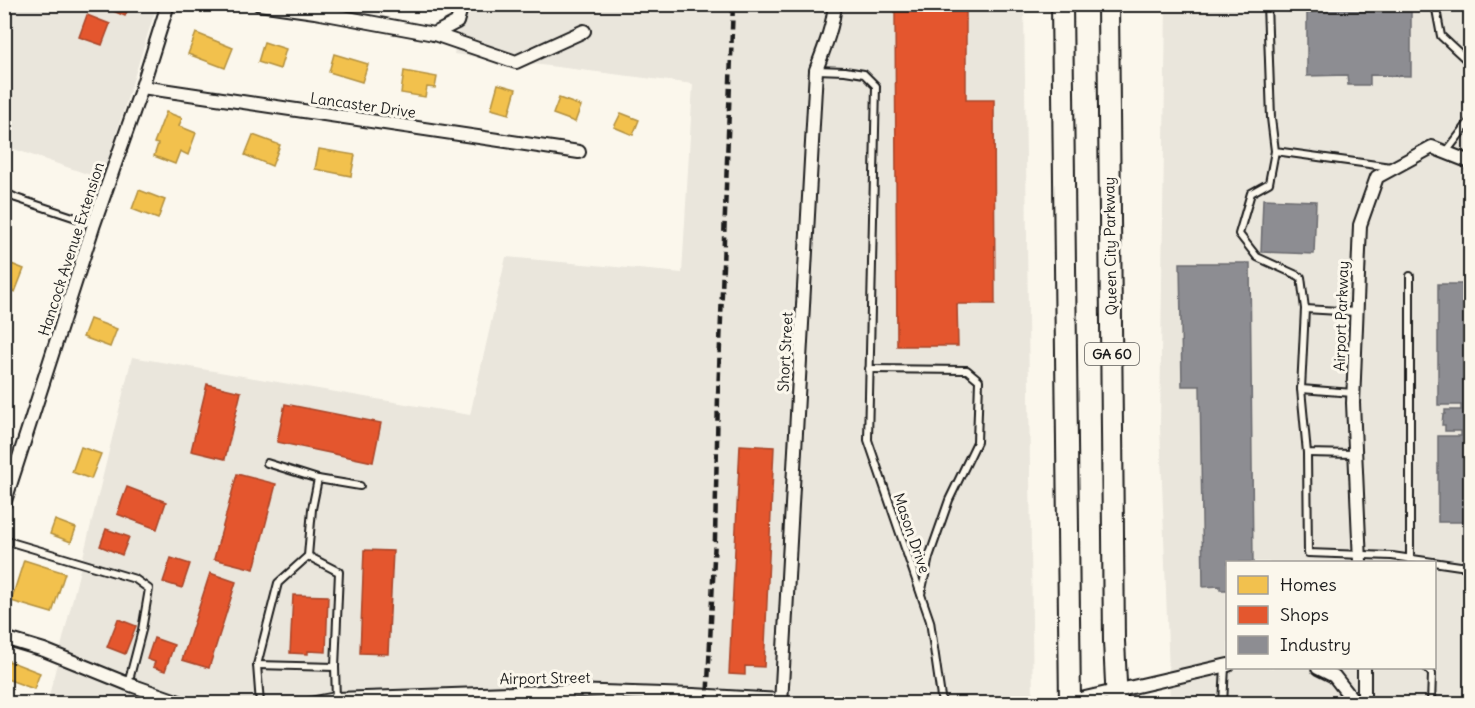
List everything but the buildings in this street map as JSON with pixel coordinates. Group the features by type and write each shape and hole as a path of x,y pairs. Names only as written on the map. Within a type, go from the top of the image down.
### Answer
{"main road":[{"name":"GA 60","path":"1062,4 1066,702"},
{"name":"Queen City Parkway","path":"1108,4 1114,606 1117,697"}],"street":[{"name":"Hancock Avenue Extension","path":"4,504 168,4"},
{"path":"260,4 434,34 516,62 584,31"},
{"path":"434,34 457,22 462,4"},
{"name":"Short Street","path":"781,702 816,70 836,4"},
{"name":"Lancaster Drive","path":"142,87 579,152"},
{"name":"Airport Parkway","path":"1360,559 1353,393 1360,225 1377,177 1432,147 1470,162"},
{"path":"4,638 44,650 185,704"},
{"path":"1066,702 1117,697 1226,665"},
{"path":"1320,669 1334,675 1356,704"},
{"path":"1364,669 1364,704"},
{"name":"Airport Street","path":"310,704 331,701 693,695 781,702"}],"lane":[{"path":"1268,4 1271,118 1275,151 1269,183 1251,193 1239,234 1257,256 1301,277 1305,309 1301,389 1307,453 1308,553 1360,559 1392,556 1424,561"},
{"path":"1435,4 1441,36 1470,63"},
{"name":"Mason Drive","path":"816,70 864,74 876,86 867,440 930,621 942,704"},
{"path":"1445,152 1470,121"},
{"path":"1275,151 1394,168"},
{"path":"4,192 94,224"},
{"path":"1410,276 1410,559"},
{"path":"1305,309 1356,312"},
{"path":"869,369 967,370 979,380 977,442 949,500 929,557 921,595"},
{"path":"1301,389 1353,393"},
{"path":"1307,453 1355,454"},
{"path":"267,463 318,479 360,486"},
{"path":"260,704 257,665 278,583 308,556 312,509 318,479"},
{"path":"4,540 135,579 149,589 142,630 128,684"},
{"path":"308,556 339,572 335,668 331,701"},
{"path":"1436,563 1470,566"},
{"path":"257,665 335,668"},
{"path":"1223,704 1227,669"},
{"path":"1428,669 1432,674 1431,704"}],"shaded area":[{"path":"5,5 157,5 102,179 5,146"},
{"path":"463,5 1024,5 1033,703 47,704 132,357 470,415 506,257 682,273 693,84 454,54"},
{"path":"1166,5 1470,5 1470,703 1170,703 1160,426"}],"railway":[{"path":"707,704 715,538 733,4"}]}
